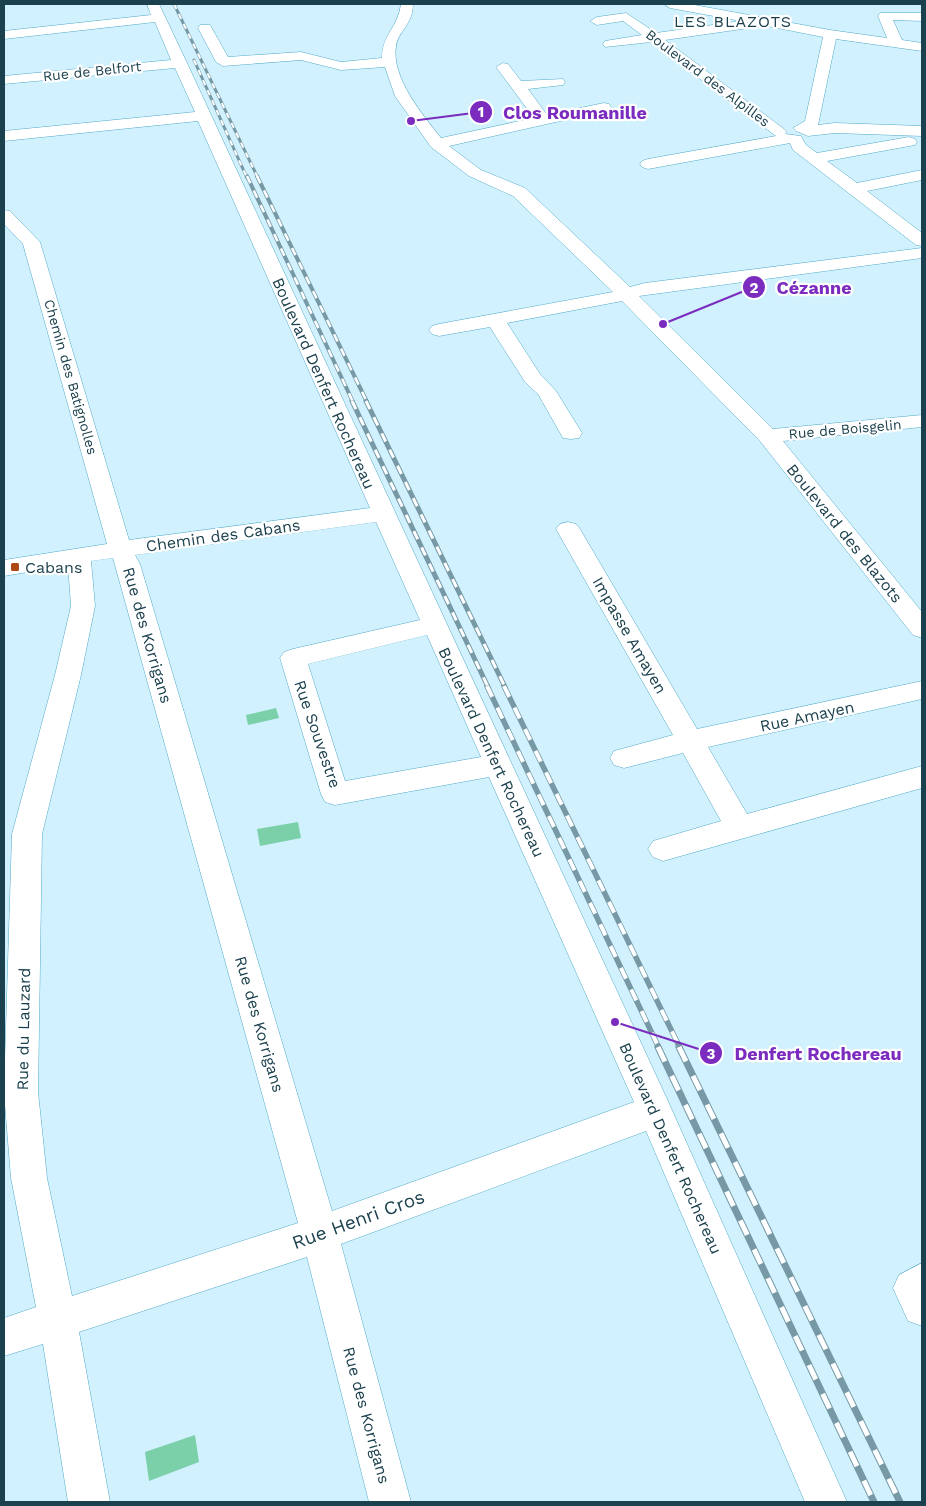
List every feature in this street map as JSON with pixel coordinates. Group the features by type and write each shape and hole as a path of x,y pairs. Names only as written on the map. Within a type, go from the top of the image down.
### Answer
{"street":[{"path":"205,28 223,62 301,56 341,66 390,62 389,44 406,17 407,4"},
{"path":"670,4 830,34 922,48"},
{"path":"4,35 156,11"},
{"name":"Boulevard Denfert Rochereau","path":"156,11 655,1111 826,1502"},
{"path":"896,43 885,16 922,17"},
{"name":"Boulevard des Alpilles","path":"597,21 626,17 638,25 795,134 799,147 922,241"},
{"path":"610,44 764,22"},
{"path":"795,134 812,123 830,34"},
{"name":"Boulevard des Blazots","path":"390,62 402,96 437,144 475,173 519,192 625,293 768,436 922,629"},
{"name":"Rue de Belfort","path":"4,80 180,63"},
{"path":"503,67 544,120"},
{"path":"518,86 558,82"},
{"path":"437,144 604,107"},
{"path":"4,136 78,127 109,127 202,116"},
{"path":"648,164 795,134 835,128 922,131"},
{"path":"814,158 922,139"},
{"path":"854,189 922,176"},
{"path":"898,180 914,192"},
{"name":"Chemin des Batignolles","path":"8,222 30,242 120,549"},
{"path":"439,330 604,300 625,293 922,253"},
{"path":"495,320 532,378 546,391 571,433"},
{"name":"Rue de Boisgelin","path":"768,436 922,421"},
{"name":"Chemin des Cabans","path":"4,568 120,549 383,514"},
{"name":"Impasse Amayen","path":"568,529 692,741"},
{"name":"Rue des Korrigans","path":"120,549 128,564 320,1234 390,1502"},
{"name":"Rue du Lauzard","path":"79,556 83,606 68,675 27,834 13,1095 58,1320 89,1502"},
{"name":"Rue Souvestre","path":"433,625 293,658 335,794 497,765"},
{"name":"Rue Amayen","path":"624,758 922,690"},
{"path":"692,741 740,828"},
{"path":"663,849 922,777"},
{"name":"Rue Henri Cros","path":"4,1337 320,1234 655,1111"},
{"path":"922,1282 912,1288 922,1307"}],"shaded area":[{"path":"276,708 279,718 248,725 246,715"},
{"path":"298,822 301,838 260,846 257,829"},
{"path":"195,1435 199,1462 149,1481 145,1452"}],"railway":[{"path":"174,4 258,178"},
{"path":"194,60 247,178"},
{"path":"247,176 353,402"},
{"path":"257,176 367,402"},
{"path":"352,401 488,687"},
{"path":"366,401 505,687"},
{"path":"487,686 659,1048"},
{"path":"504,686 680,1048"},
{"path":"658,1047 874,1502"},
{"path":"679,1047 900,1502"}],"place":[{"name":"Clos Roumanille","path":"411,121"},
{"name":"Cézanne","path":"663,324"},
{"name":"Cabans","path":"15,567"},
{"name":"Denfert Rochereau","path":"615,1022"}],"district":[{"name":"LES BLAZOTS","path":"733,21"}]}
